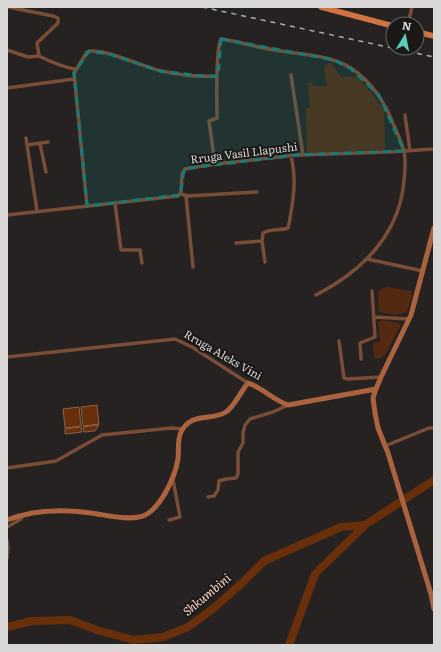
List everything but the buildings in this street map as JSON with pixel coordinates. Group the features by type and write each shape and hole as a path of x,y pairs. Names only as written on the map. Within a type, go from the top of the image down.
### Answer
{"main road":[{"path":"321,7 335,9 385,24"}],"street":[{"path":"8,7 53,16 59,20 58,23 37,42 39,56"},
{"path":"215,164 209,121 217,118 218,52 221,39 334,60 351,69 367,82 379,95 389,111 404,151 405,173 403,192 398,211 385,238 367,259 345,278 316,295"},
{"path":"7,50 28,57 39,56 62,66 75,69"},
{"path":"87,206 74,79 75,69 85,54 92,51 110,54 160,71 188,76 217,76"},
{"path":"291,75 303,155"},
{"path":"7,88 74,79"},
{"path":"405,115 410,151"},
{"path":"26,138 38,211"},
{"path":"27,145 48,142"},
{"path":"40,144 46,172"},
{"name":"Rruga Vasil Llapushi","path":"181,194 182,175 185,169 215,164 303,155 434,149"},
{"path":"265,262 262,241 263,233 266,231 288,228 289,224 294,199 291,156"},
{"path":"7,215 174,197 181,194 186,196 257,192"},
{"path":"186,196 193,267"},
{"path":"116,203 121,250 140,250 142,263"},
{"path":"434,228 409,319 381,377 374,398 378,428 388,454 431,594 434,609"},
{"path":"236,244 262,241"},
{"path":"367,259 423,271"},
{"path":"360,358 360,343 375,337 372,291"},
{"path":"374,317 409,319"},
{"name":"Rruga Aleks Vini","path":"7,357 175,339 192,347 248,383 288,405"},
{"path":"339,341 344,378 381,377"},
{"path":"7,520 23,514 68,511 131,518 141,517 150,512 158,504 173,480 178,459 179,437 182,430 193,419 226,412 248,383"},
{"path":"208,497 214,496 218,490 219,481 236,478 238,474 238,452 243,443 245,425 250,419 273,412 288,405 376,389"},
{"path":"7,468 56,461 102,435 172,428 182,430"},
{"path":"385,446 428,428 434,428"},
{"path":"169,520 180,517 173,480"},
{"path":"7,527 21,518 23,514"},
{"path":"7,540 7,558"}],"highlighted area":[{"path":"221,39 334,60 351,69 379,95 404,151 297,155 189,168 184,170 180,195 174,197 87,206 74,73 89,51 109,54 160,71 203,76 218,76"}],"shaded area":[{"path":"330,62 341,77 357,77 371,92 384,111 385,150 307,153 306,108 310,108 308,83 312,83 315,86 327,86 324,68"},
{"path":"387,287 411,291 412,296 407,312 394,315 379,312 378,292 382,288"},
{"path":"382,320 401,325 385,355 374,359 373,343 380,342 378,322"},
{"path":"97,405 99,424 83,426 81,407"},
{"path":"79,407 81,426 65,428 63,409"},
{"path":"99,425 95,431 84,432 83,427"},
{"path":"81,427 82,432 65,434 65,429"}],"waterway":[{"path":"289,645 315,574 365,525 434,480"},
{"name":"Shkumbini","path":"7,627 32,621 70,620 100,631 134,640 163,637 188,627 214,608 264,561 341,527 365,525"}],"railway":[{"path":"202,7 434,57"}]}
